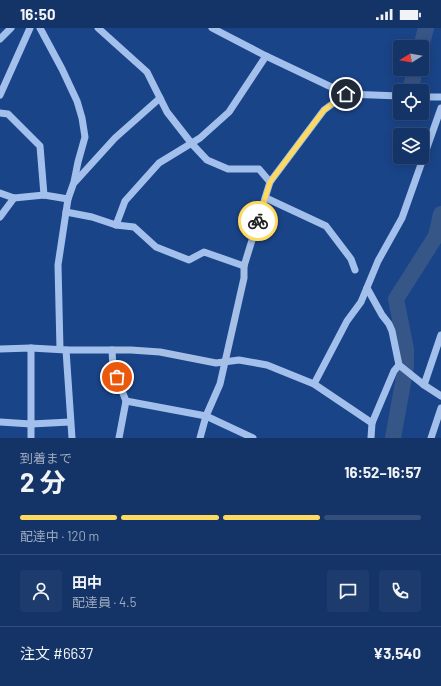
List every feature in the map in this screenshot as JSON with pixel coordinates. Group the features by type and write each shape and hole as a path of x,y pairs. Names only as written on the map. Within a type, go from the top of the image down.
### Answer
{"street":[{"path":"0,38 11,28"},
{"path":"0,95 30,28"},
{"path":"40,28 77,101 85,137 74,182 68,199 58,265 63,349 72,438"},
{"path":"98,28 147,72 167,112 192,144 207,160 228,169 259,169 270,182"},
{"path":"212,28 266,56 346,94 393,96"},
{"path":"116,225 125,201 159,163 192,144 229,112 266,56"},
{"path":"200,438 206,416 220,384 244,278 244,266 270,182 324,110 346,94"},
{"path":"429,97 441,97"},
{"path":"74,182 115,138 160,98"},
{"path":"314,384 347,321 361,302 378,261 402,218 441,108"},
{"path":"0,113 8,114 40,146 44,195"},
{"path":"0,193 14,198 44,195 68,199"},
{"path":"0,217 14,198"},
{"path":"266,198 326,226 351,259 355,270"},
{"path":"66,212 116,225 134,226 156,246 189,260 204,252 244,266"},
{"path":"368,288 392,331 399,365 424,386 441,396"},
{"path":"424,386 441,335"},
{"path":"31,348 31,438"},
{"path":"0,349 31,348 160,352 216,363 239,360 267,365 314,384 372,423"},
{"path":"112,350 113,368 126,401 119,438"},
{"path":"371,438 372,423 394,371 399,365"},
{"path":"126,401 206,416 253,438"},
{"path":"431,438 441,408"},
{"path":"0,422 31,424 70,422"}],"waterway":[{"path":"423,40 426,28"},
{"path":"412,84 414,76"},
{"path":"393,438 406,366 406,349 396,299 436,236 441,214"}],"way so far":[{"path":"117,377 113,368 112,350 160,352 216,363 225,362 244,278 244,266 258,221"}],"route":[{"path":"258,221 270,182 324,110 346,94"}]}
